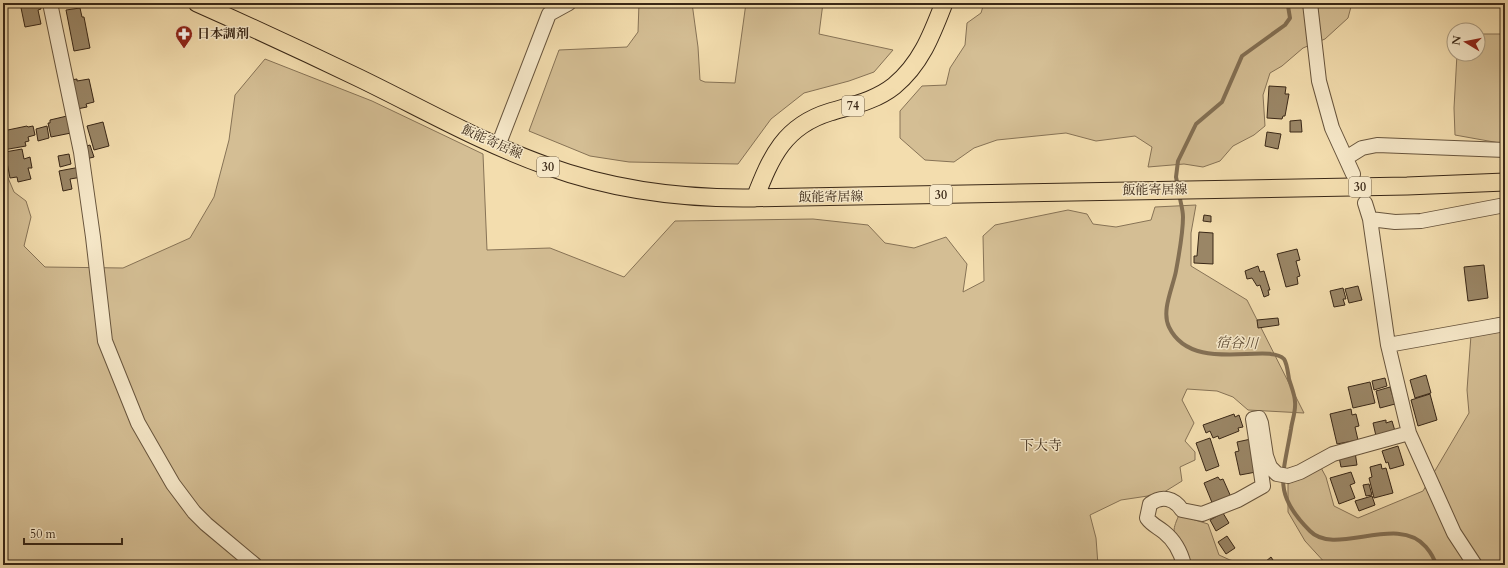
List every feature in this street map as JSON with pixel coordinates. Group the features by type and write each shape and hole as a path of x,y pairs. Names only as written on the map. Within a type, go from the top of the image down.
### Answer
{"main road":[{"name":"飯能寄居線","path":"197,3 278,39 498,146 554,168 624,188 691,197 755,198 1449,185 1505,182"},
{"name":"74","path":"755,198 773,155 781,143 794,131 805,123 828,112 871,100 882,94 904,76 923,52 944,3"}],"street":[{"path":"50,3 81,152 105,342 138,423 173,484 194,512 206,524 255,565"},
{"path":"498,146 550,14 569,3"},
{"path":"1310,3 1319,81 1332,128 1353,174"},
{"path":"1346,158 1362,148 1376,145 1505,150"},
{"path":"1365,203 1370,219 1388,345 1409,433 1454,533 1475,565"},
{"path":"1370,219 1395,222 1421,221 1505,206"},
{"path":"1388,345 1505,324"},
{"path":"1184,565 1175,545 1165,533 1152,524 1147,518 1150,504 1158,498 1169,499 1178,504 1182,510 1202,514 1238,500 1263,486 1253,419 1259,418 1261,423 1266,456 1270,467 1277,474 1288,476 1300,472 1333,454 1409,433"}],"shaded area":[{"path":"639,3 692,3 698,47 700,80 705,82 735,83 746,3 823,3 819,34 893,50 874,72 849,81 804,93 771,119 738,164 629,162 590,156 529,131 559,50 627,47 638,32"},
{"path":"984,3 1352,3 1348,18 1325,39 1303,48 1282,66 1270,73 1263,95 1265,126 1254,135 1233,146 1220,161 1203,167 1184,164 1148,167 1152,147 1135,136 1096,141 1066,133 997,140 974,148 954,162 925,160 900,138 900,111 922,86 946,85 950,68 965,45 967,23 981,13"},
{"path":"1486,34 1505,34 1505,144 1455,135 1454,108 1457,62 1486,62"},
{"path":"265,59 372,101 483,154 487,250 550,248 624,277 675,221 813,219 868,225 885,243 914,248 946,237 967,264 963,292 984,281 983,236 995,225 1068,210 1087,214 1093,224 1116,227 1151,220 1155,207 1196,205 1191,233 1191,266 1247,300 1304,413 1248,410 1233,397 1217,391 1187,389 1182,400 1194,423 1185,441 1195,452 1195,460 1180,467 1182,481 1161,494 1121,500 1090,515 1096,538 1098,565 3,565 3,166 14,192 26,201 31,217 24,246 45,267 123,268 190,238 214,197 229,140 235,95"},
{"path":"1505,316 1505,565 1327,565 1305,541 1288,512 1288,484 1319,464 1326,477 1334,506 1358,518 1423,491 1469,413 1467,390 1471,335 1489,320"},
{"path":"1179,515 1208,524 1219,555 1230,560 1251,565 1192,565 1186,551 1177,539 1174,532"}],"building":[{"path":"20,3 40,3 41,9 38,10 41,24 25,27"},
{"path":"80,8 82,17 84,17 90,48 74,51 66,10"},
{"path":"77,79 77,81 89,79 94,102 86,104 87,107 77,109 71,80"},
{"path":"1269,86 1286,87 1285,94 1289,94 1285,116 1283,116 1282,119 1267,118"},
{"path":"67,116 71,133 51,137 48,123 50,123 50,120"},
{"path":"1301,120 1302,132 1290,132 1290,121"},
{"path":"103,122 109,146 94,150 87,126"},
{"path":"33,126 35,135 28,137 29,141 25,142 26,146 3,150 3,131"},
{"path":"47,126 49,138 38,141 36,129"},
{"path":"1267,132 1281,134 1278,149 1265,146"},
{"path":"90,145 94,157 86,159 83,147"},
{"path":"22,149 24,159 30,157 32,168 28,168 31,179 18,182 17,177 10,178 5,152"},
{"path":"69,154 71,164 60,167 58,156"},
{"path":"80,167 82,177 70,179 72,189 63,191 59,171"},
{"path":"1204,215 1211,216 1211,222 1203,221"},
{"path":"1199,232 1213,233 1213,264 1194,263 1194,256 1197,256"},
{"path":"1297,249 1300,260 1296,261 1300,276 1297,277 1298,284 1286,287 1277,254"},
{"path":"1484,265 1488,298 1468,301 1464,267"},
{"path":"1258,266 1260,272 1264,271 1270,290 1268,290 1269,295 1264,297 1260,285 1257,286 1252,278 1247,279 1245,271"},
{"path":"1358,286 1362,300 1349,303 1345,289"},
{"path":"1343,288 1346,299 1343,299 1345,305 1334,307 1330,291"},
{"path":"1278,318 1279,325 1258,328 1257,320"},
{"path":"1426,375 1431,393 1415,398 1410,380"},
{"path":"1385,378 1387,386 1374,390 1372,381"},
{"path":"1370,382 1375,403 1353,408 1348,387"},
{"path":"1390,387 1395,404 1380,408 1376,391"},
{"path":"1430,394 1437,420 1418,426 1411,400"},
{"path":"1351,409 1352,415 1356,414 1359,426 1355,427 1358,440 1337,444 1330,414"},
{"path":"1234,414 1235,417 1239,415 1243,427 1238,428 1239,431 1219,439 1218,436 1213,438 1210,431 1206,433 1203,425"},
{"path":"1386,420 1386,423 1392,421 1395,431 1376,436 1373,423"},
{"path":"1210,438 1219,466 1206,471 1196,443"},
{"path":"1251,439 1256,472 1240,475 1235,452 1239,451 1237,442"},
{"path":"1398,446 1404,465 1390,469 1388,462 1386,463 1382,451"},
{"path":"1355,452 1357,465 1341,467 1339,457"},
{"path":"1381,464 1382,469 1386,468 1393,493 1374,498 1369,478 1372,477 1370,467"},
{"path":"1351,472 1355,483 1350,485 1355,498 1339,504 1330,478"},
{"path":"1218,477 1220,480 1223,479 1231,497 1213,505 1204,483"},
{"path":"1369,484 1372,495 1366,496 1363,485"},
{"path":"1372,496 1375,505 1359,511 1355,501"},
{"path":"1223,513 1229,523 1216,531 1210,520"},
{"path":"1227,536 1235,548 1226,554 1218,542"},
{"path":"1271,557 1275,563 1272,565 1267,565 1265,562"}],"waterway":[{"name":"宿谷川","path":"1178,187 1176,177 1178,161 1196,124 1222,102 1242,56 1285,25 1290,18 1288,6 1284,3"},
{"name":"宿谷川","path":"1179,193 1183,214 1181,244 1176,271 1168,299 1166,314 1169,327 1180,341 1194,350 1211,354 1275,355 1284,359 1287,366 1295,405 1283,472 1283,484 1285,495 1298,518 1310,531 1321,538 1335,540 1384,534 1400,534 1414,538 1428,549 1436,565"}],"place":[{"name":"日本調剤","path":"184,49"}],"district":[{"name":"下大寺","path":"1041,445"}]}
